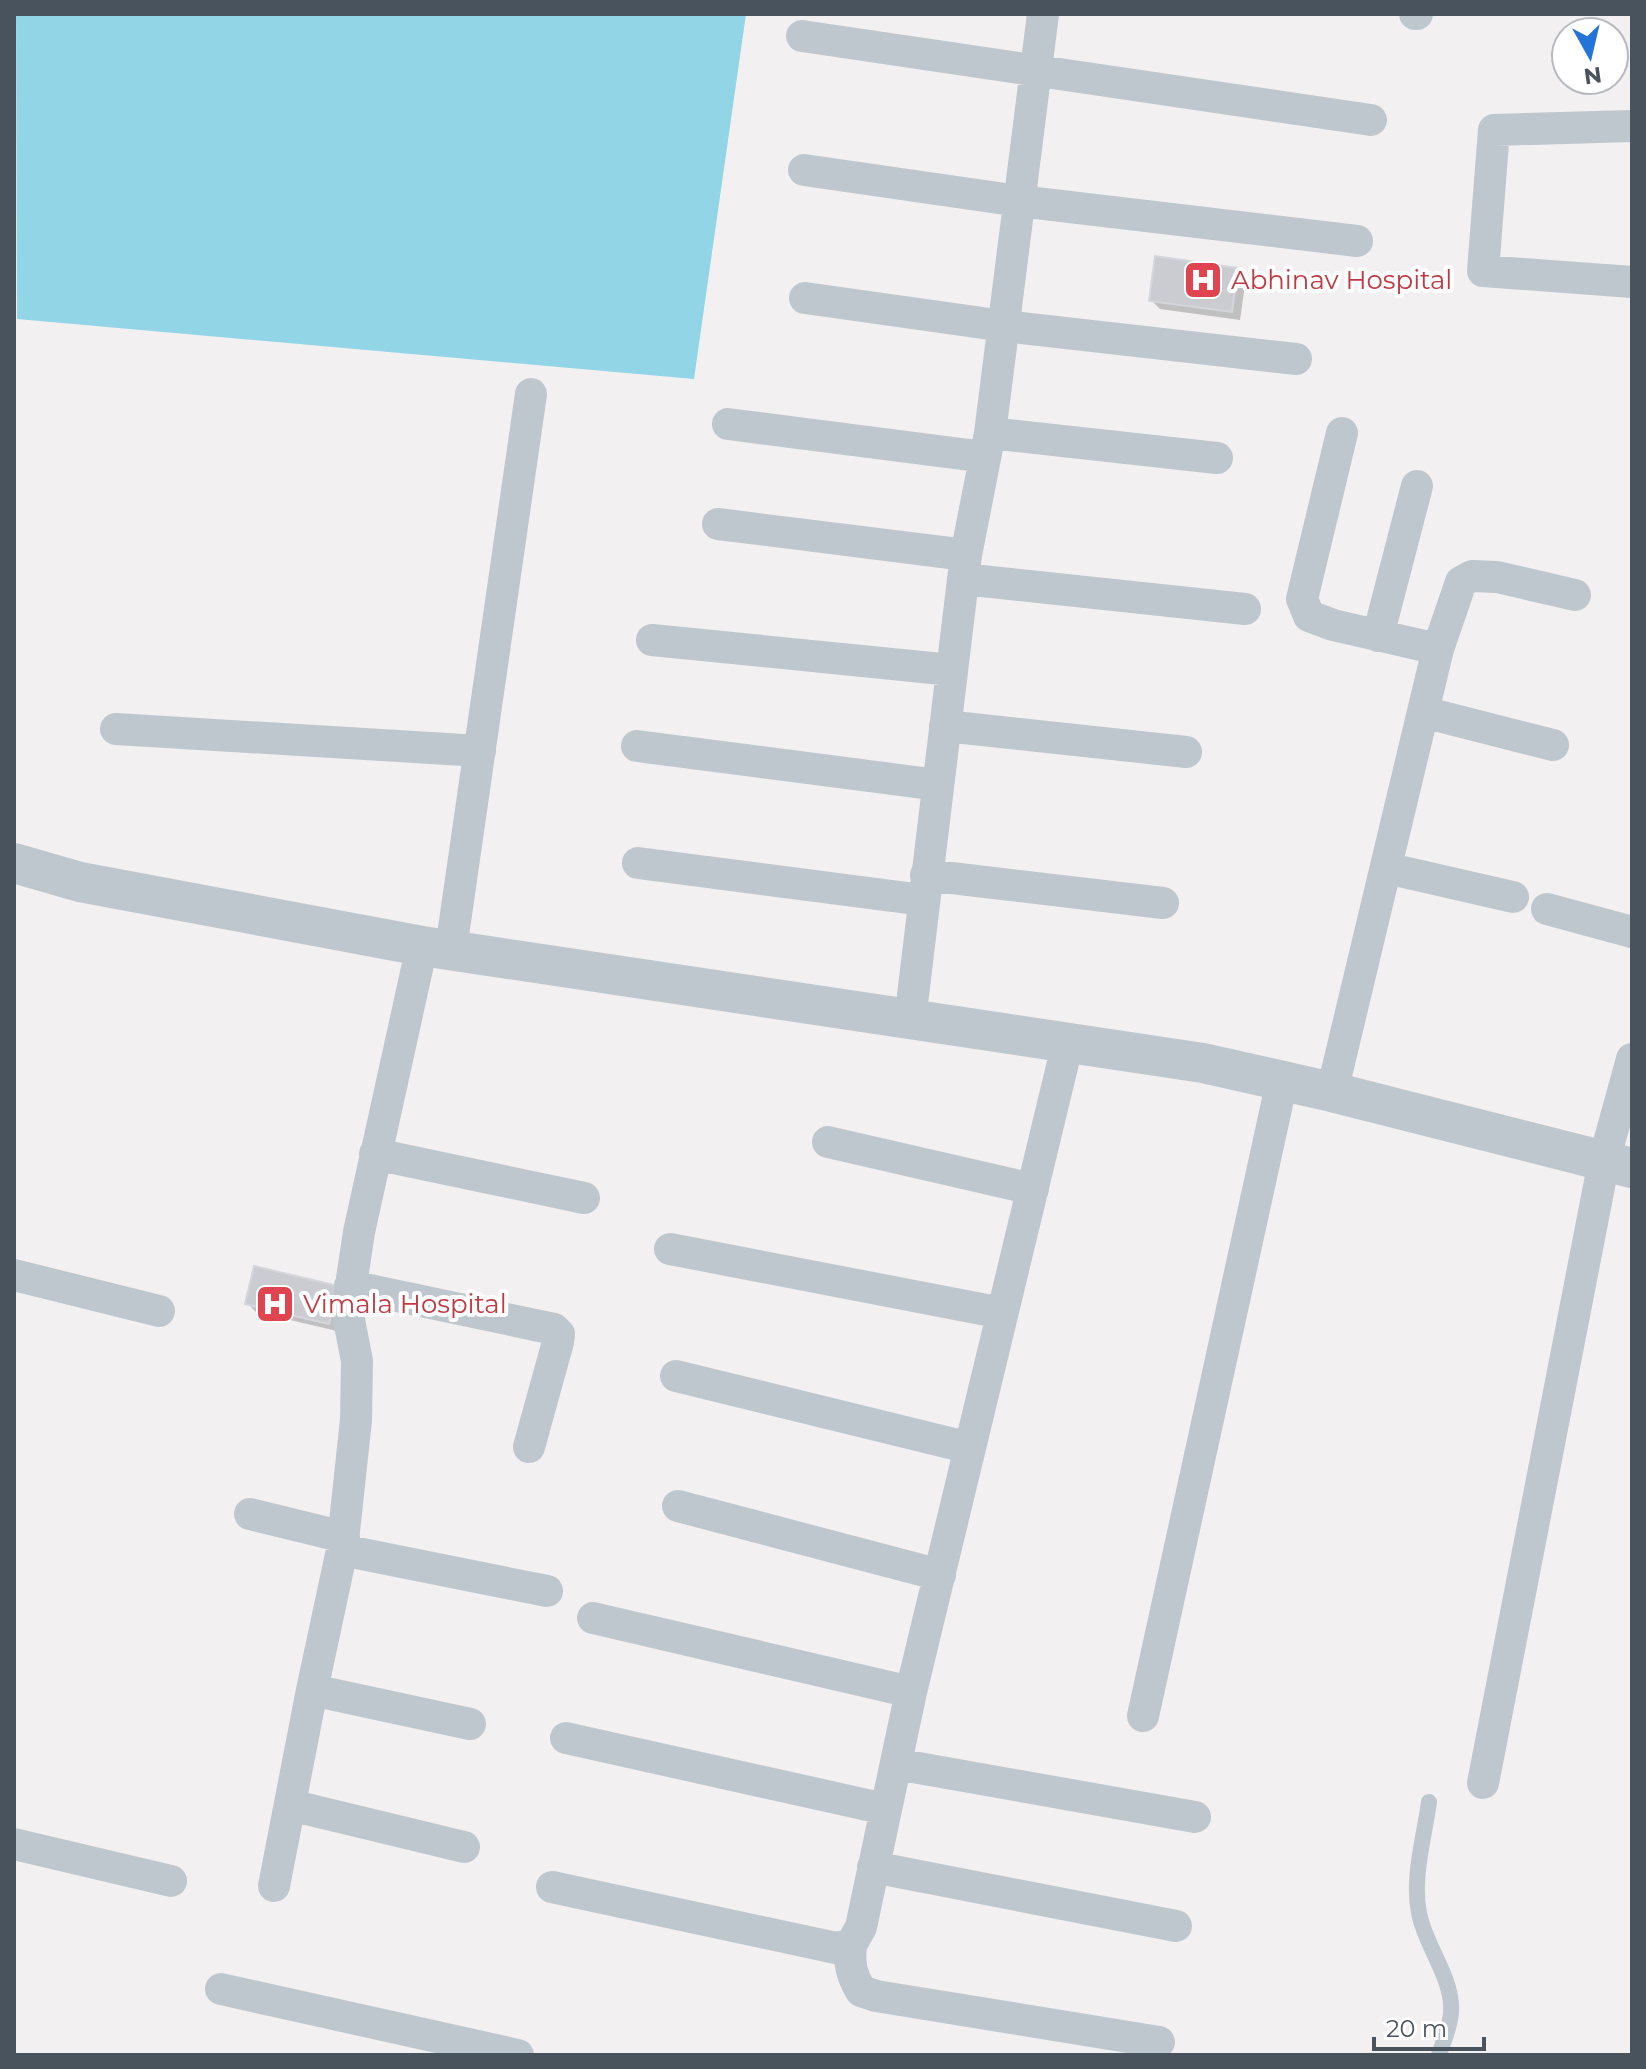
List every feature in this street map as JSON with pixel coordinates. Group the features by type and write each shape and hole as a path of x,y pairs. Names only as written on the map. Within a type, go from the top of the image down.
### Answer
{"street":[{"path":"910,1020 965,567 1004,326 1043,14"},
{"path":"802,36 1371,120"},
{"path":"1632,126 1494,130 1483,271 1632,282"},
{"path":"804,170 1019,201 1357,241"},
{"path":"805,298 1004,326 1296,359"},
{"path":"274,1886 343,1543 356,1420 357,1361 349,1320 350,1286 375,1154 437,948 480,751 531,394"},
{"path":"728,424 987,445 1217,458"},
{"path":"1342,433 1302,599 1309,616 1333,625 1438,649"},
{"path":"1378,636 1417,486"},
{"path":"718,524 965,567 1245,609"},
{"path":"1332,1092 1438,649 1461,582 1472,576 1497,577 1575,595"},
{"path":"652,640 952,670"},
{"path":"1423,712 1553,745"},
{"path":"945,726 1186,752"},
{"path":"116,729 480,751"},
{"path":"637,746 938,785"},
{"path":"14,863 80,882 437,948 1203,1063 1332,1092 1618,1165"},
{"path":"638,863 925,888 1163,903"},
{"path":"1386,868 1513,897"},
{"path":"1547,909 1632,932"},
{"path":"1068,1042 911,1692 861,1927 851,1945 849,1967 861,1991 876,1996 1159,2042"},
{"path":"1483,1783 1618,1165 1631,1066"},
{"path":"1143,1716 1282,1081"},
{"path":"828,1142 1033,1189"},
{"path":"375,1154 584,1198"},
{"path":"670,1249 1002,1313"},
{"path":"14,1275 159,1311"},
{"path":"350,1286 554,1329 559,1334 558,1342 529,1447"},
{"path":"676,1376 970,1448"},
{"path":"678,1506 940,1575"},
{"path":"250,1514 343,1543 547,1591"},
{"path":"593,1618 911,1692"},
{"path":"312,1690 470,1724"},
{"path":"566,1738 885,1809"},
{"path":"896,1764 1195,1817"},
{"path":"290,1805 464,1847"},
{"path":"14,1844 171,1881"},
{"path":"873,1867 1176,1926"},
{"path":"552,1887 836,1948 851,1945"},
{"path":"221,1989 518,2055"}],"lane":[{"path":"1429,1802 1417,1885 1418,1911 1450,2001 1451,2013 1439,2055"}],"water":[{"path":"16,14 746,14 694,379 17,319"}],"building":[{"path":"1155,256 1238,268 1232,312 1149,301"},
{"path":"254,1266 338,1286 329,1324 245,1304"}],"place":[{"name":"Abhinav Hospital","path":"1203,280"},
{"name":"Vimala Hospital","path":"275,1304"}]}
